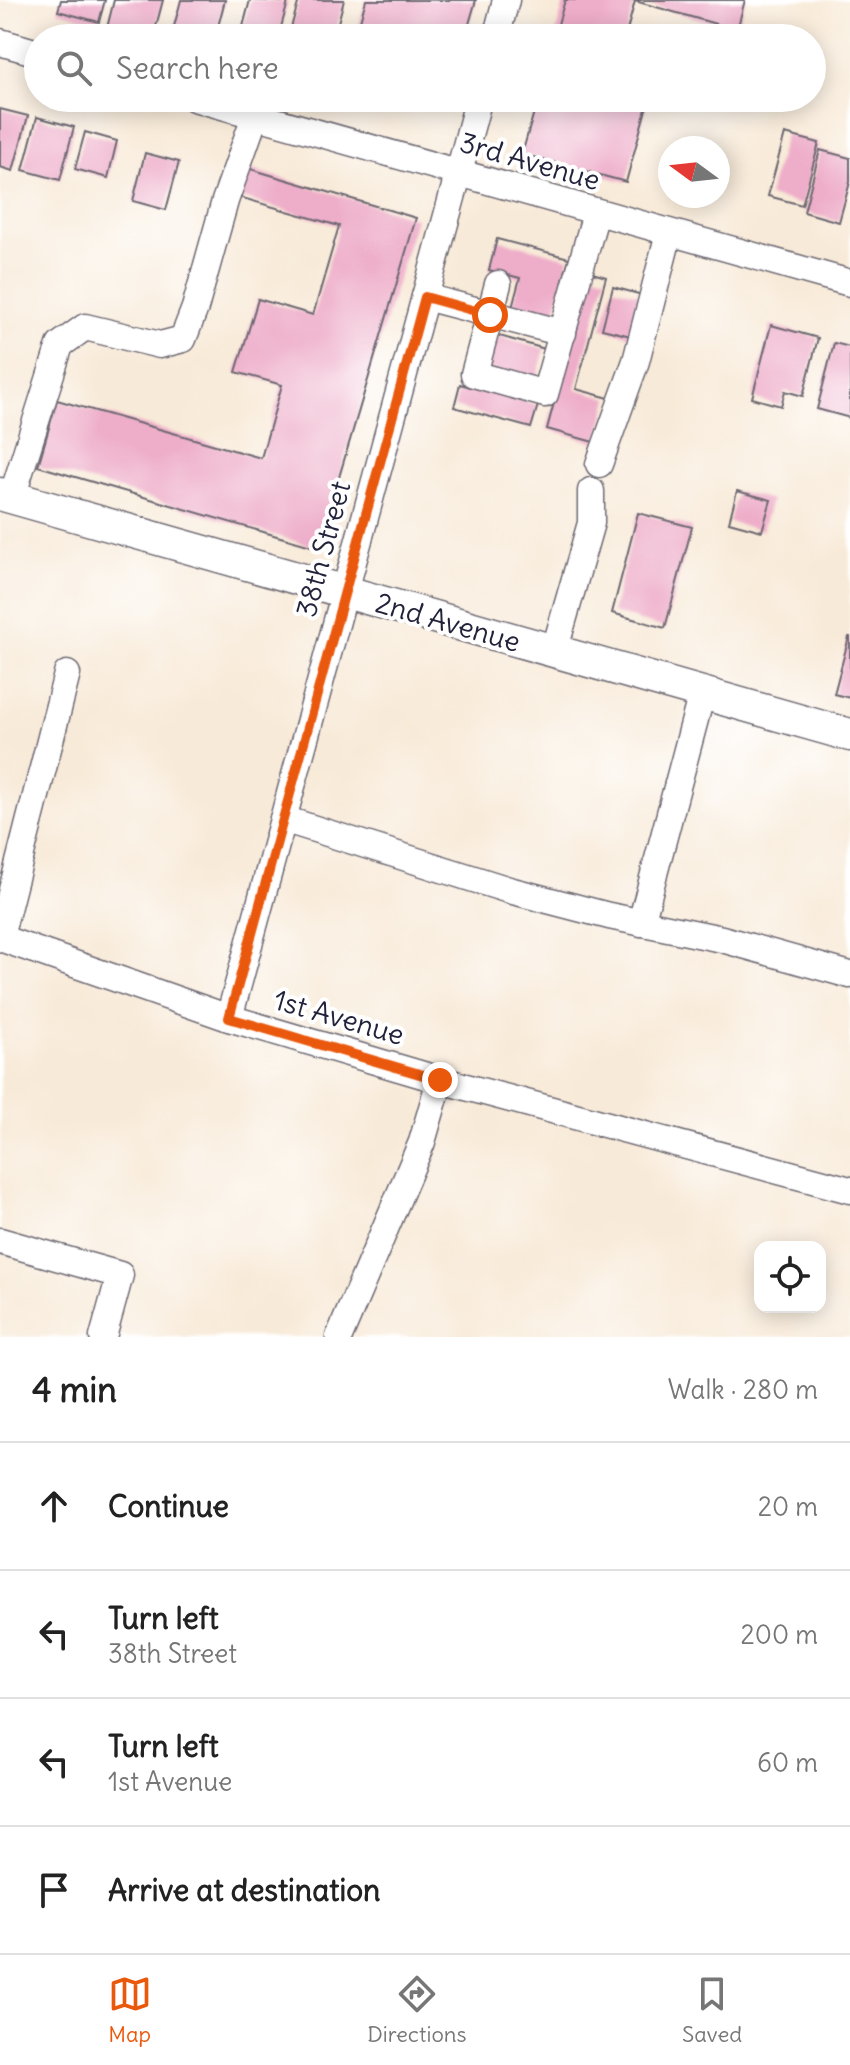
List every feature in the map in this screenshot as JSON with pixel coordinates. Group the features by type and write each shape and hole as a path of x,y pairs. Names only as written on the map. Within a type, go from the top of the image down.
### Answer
{"main road":[{"name":"2nd Avenue","path":"6,496 850,735"}],"street":[{"path":"500,24 506,0"},
{"path":"0,42 24,49"},
{"name":"3rd Avenue","path":"241,112 850,283"},
{"name":"38th Street","path":"229,1018 475,112"},
{"path":"6,496 60,345 85,327 160,345 183,339 195,308 225,201 255,116"},
{"path":"498,284 474,374 545,394 596,213"},
{"path":"599,464 636,361 669,233"},
{"path":"425,297 563,333"},
{"path":"554,652 591,523 591,491"},
{"path":"0,938 67,674"},
{"path":"641,923 702,693"},
{"path":"283,819 509,890 609,916 722,939 850,975"},
{"name":"1st Avenue","path":"0,938 229,1018 440,1080 850,1190"},
{"path":"339,1337 422,1142 440,1080"},
{"path":"0,1241 120,1275 103,1337"}],"building":[{"path":"61,0 105,0 99,22 58,11"},
{"path":"114,0 163,0 157,24 108,24"},
{"path":"181,0 225,0 219,24 175,24"},
{"path":"250,0 288,2 282,24 244,24"},
{"path":"299,0 344,0 338,24 292,24"},
{"path":"366,0 476,0 469,24 359,24"},
{"path":"565,0 745,0 739,24 716,24 635,1 629,24 558,24"},
{"path":"0,109 28,116 13,171 0,167"},
{"path":"534,112 645,112 626,182 522,154"},
{"path":"37,117 74,127 60,180 23,170"},
{"path":"85,132 117,141 108,178 75,169"},
{"path":"785,134 819,143 802,205 768,196"},
{"path":"820,150 850,158 850,182 839,222 804,212"},
{"path":"145,153 179,162 166,210 133,201"},
{"path":"247,168 416,218 318,548 38,466 57,400 261,458 282,385 236,372 258,299 313,315 339,226 239,197"},
{"path":"497,239 569,258 553,319 512,308 520,278 489,270"},
{"path":"589,272 606,277 576,389 609,398 597,443 547,429"},
{"path":"613,287 646,296 635,337 602,329"},
{"path":"771,325 818,338 803,396 785,391 781,406 752,398"},
{"path":"496,335 545,349 536,382 487,368"},
{"path":"834,343 850,347 850,418 817,409"},
{"path":"460,384 538,405 531,428 454,407"},
{"path":"737,491 771,500 762,531 729,522"},
{"path":"638,513 692,527 665,628 612,613"},
{"path":"850,637 850,698 834,694"}],"route":[{"path":"440,1080 229,1018 425,297 490,315"}]}
